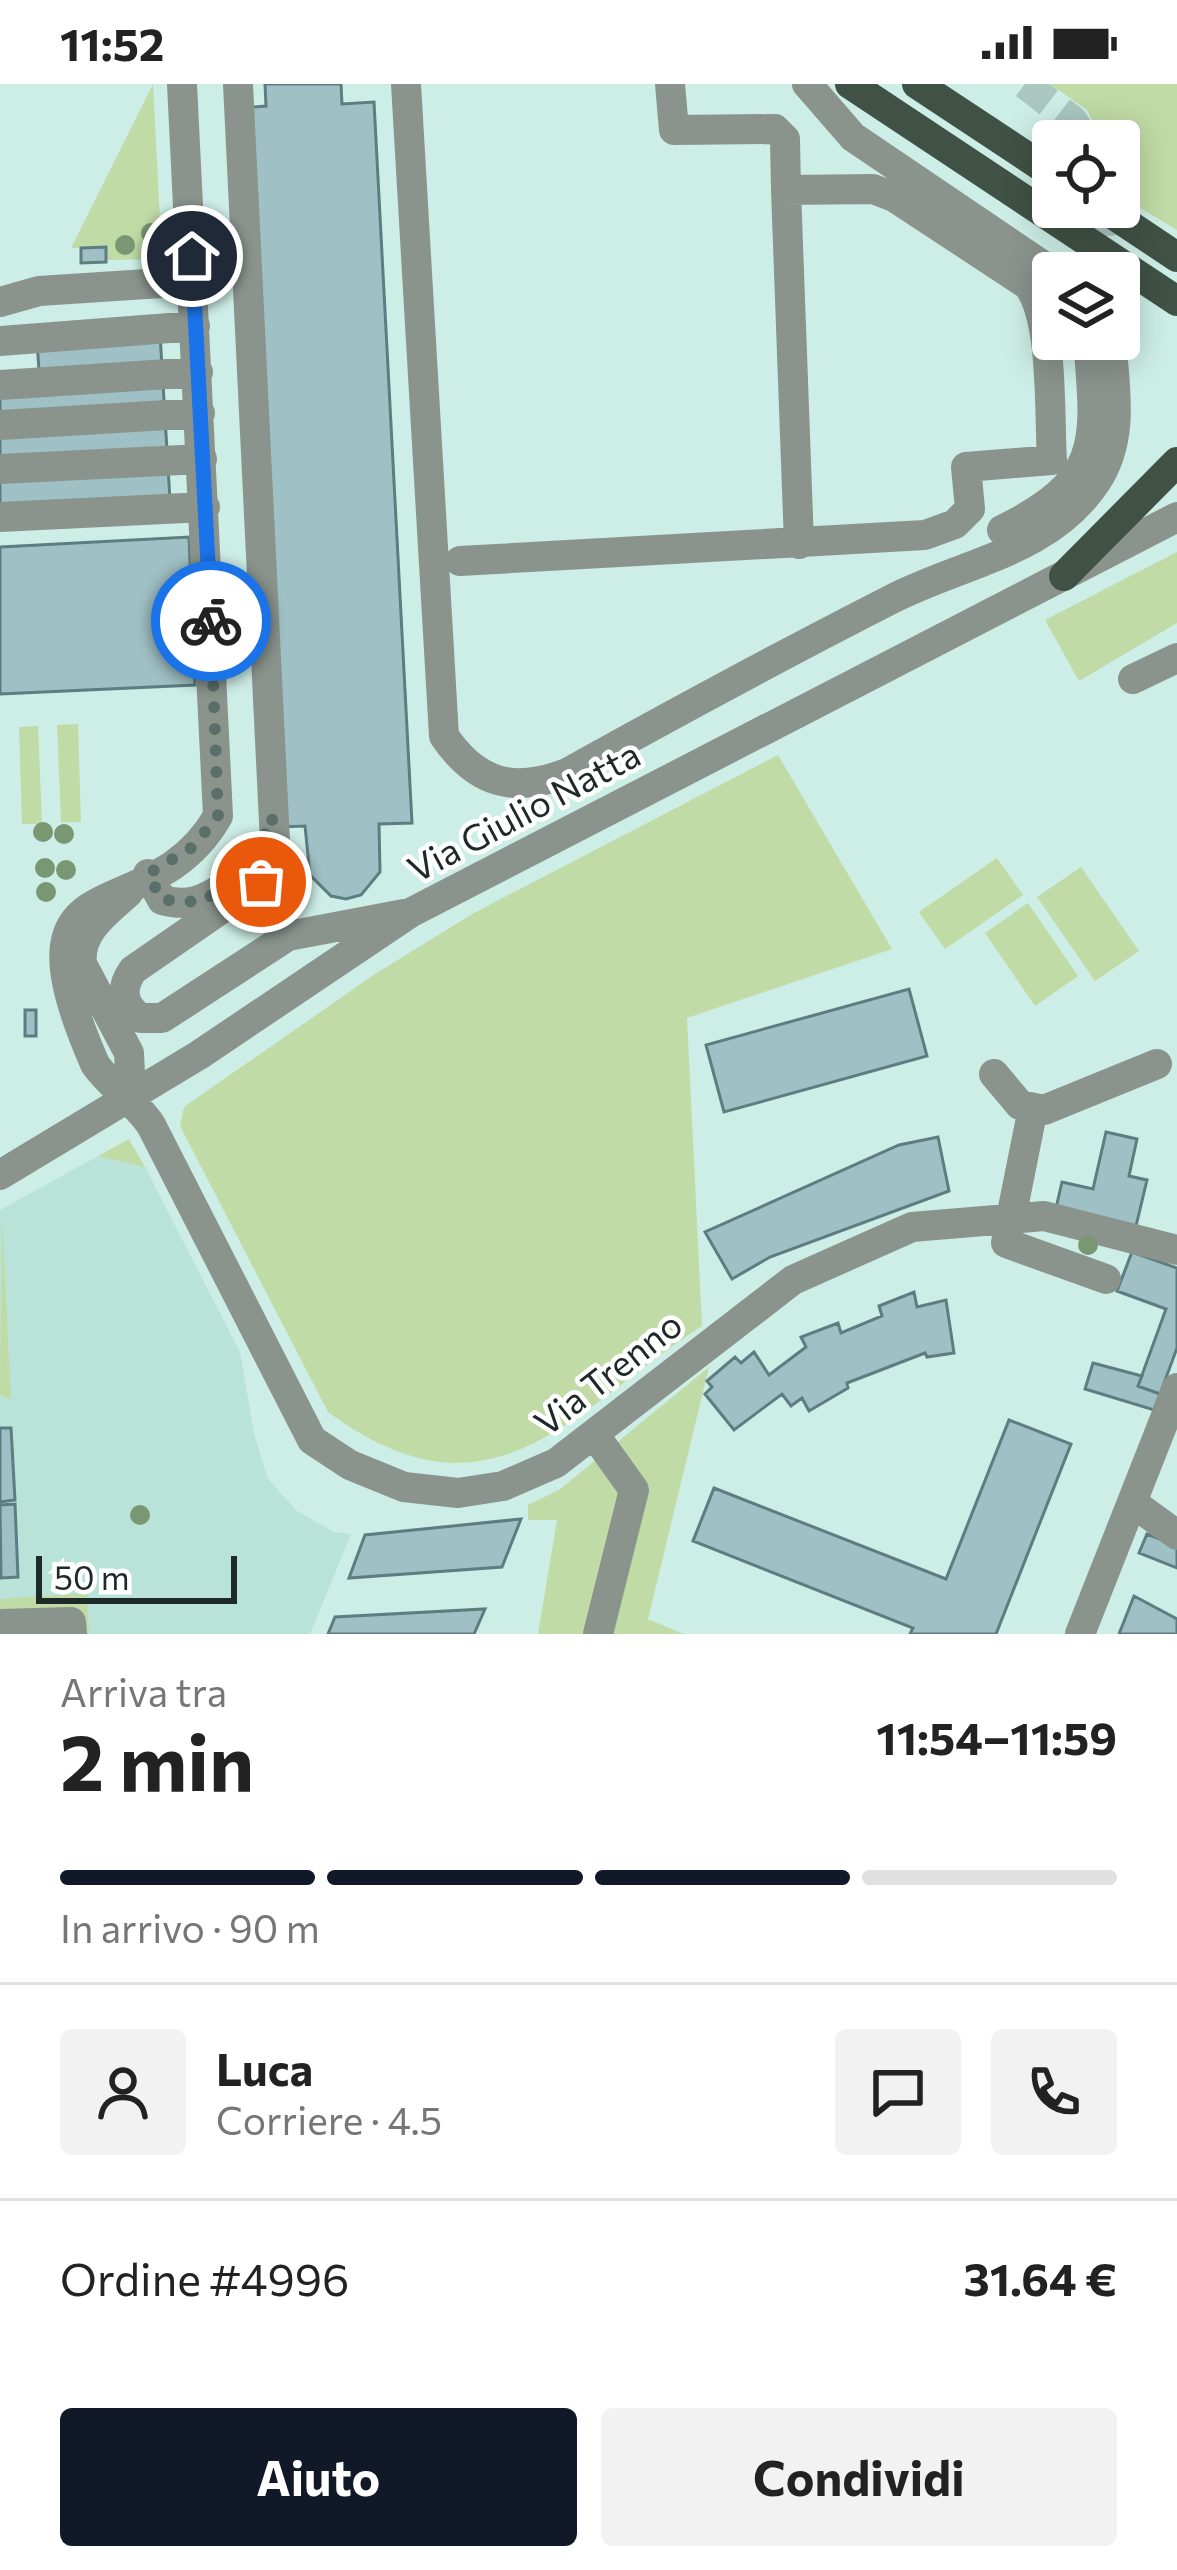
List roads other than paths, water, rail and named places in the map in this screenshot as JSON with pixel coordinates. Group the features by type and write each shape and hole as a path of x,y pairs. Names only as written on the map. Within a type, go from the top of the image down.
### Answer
{"main road":[{"path":"850,84 1103,252"},
{"path":"917,84 1032,160"},
{"path":"1134,228 1177,257"},
{"path":"1140,276 1177,301"},
{"path":"1140,284 1177,319"},
{"path":"1064,576 1177,462"}],"street":[{"path":"131,1096 97,1069 46,971 43,951 56,923 74,909 191,848 218,817 182,84"},
{"path":"238,84 274,870 128,978 124,996 137,1016 166,1017 288,936 410,913"},
{"path":"406,84 444,736 462,762 485,779 535,785 899,595 1051,529 1078,507 1100,478 1114,442 1112,360"},
{"path":"670,84 674,130 775,129 784,139 799,544"},
{"path":"807,84 853,137 1032,258"},
{"path":"460,561 925,535 955,524 970,509 966,467 1052,460 1042,322 1028,285 894,197 873,189 786,190"},
{"path":"0,302 39,291 193,281"},
{"path":"0,341 195,326"},
{"path":"899,595 955,554 1039,512 1081,468 1093,445 1095,423 1090,360"},
{"path":"0,385 198,372"},
{"path":"0,425 200,412"},
{"path":"0,469 202,459"},
{"name":"Via Giulio Natta","path":"1106,552 1177,495"},
{"path":"0,517 205,507"},
{"name":"Via Giulio Natta","path":"0,1175 131,1096 410,913 1177,517"},
{"path":"1133,679 1177,658"},
{"path":"148,874 162,900 201,902 257,863 272,817"},
{"path":"131,1096 128,1053 100,1002 80,949 102,917 148,874"},
{"path":"100,1002 106,978 118,961 149,940 201,921"},
{"path":"994,1074 1020,1105 1044,1111 1157,1064"},
{"name":"Via Trenno","path":"131,1096 305,1431 322,1450 404,1487 458,1493 533,1477 807,1272 912,1227 1044,1216 1177,1250"},
{"path":"1033,1108 1006,1243 1106,1279"},
{"path":"1080,1634 1177,1388"},
{"path":"594,1434 634,1490 598,1634"},
{"path":"1140,1508 1177,1535"},
{"path":"0,1624 71,1622 72,1634"}],"tunnel":[{"path":"1025,84 1072,120"},
{"path":"1102,228 1104,252"}]}
